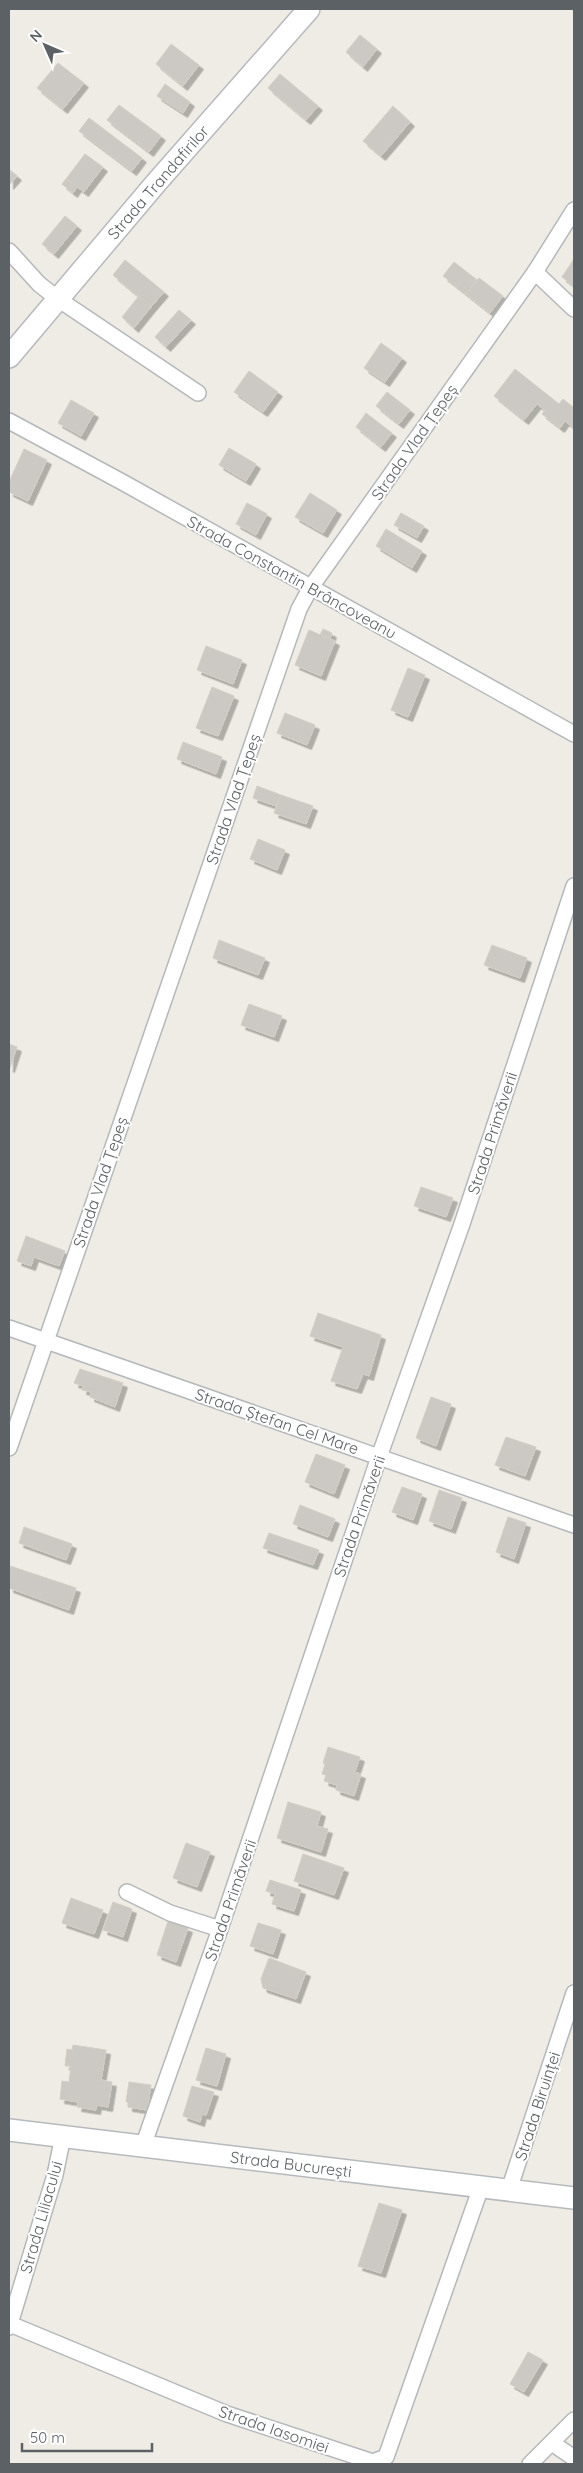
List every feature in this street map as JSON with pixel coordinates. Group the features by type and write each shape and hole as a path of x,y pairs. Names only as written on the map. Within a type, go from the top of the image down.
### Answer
{"main road":[{"name":"Strada Trandafirilor","path":"9,357 309,9"},
{"name":"Strada București","path":"9,2130 574,2198"}],"street":[{"name":"Strada Vlad Țepeș","path":"9,1448 299,609 310,587 535,272 574,210"},
{"path":"9,251 39,284 58,299 198,393"},
{"path":"535,272 574,308"},
{"name":"Strada Constantin Brâncoveanu","path":"9,421 574,734"},
{"name":"Strada Primăverii","path":"143,2146 220,1929 379,1457 462,1224 574,886"},
{"name":"Strada Ștefan Cel Mare","path":"9,1328 574,1525"},
{"path":"126,1892 170,1914 220,1929"},
{"name":"Strada Biruinței","path":"509,2190 574,1993"},
{"name":"Strada Liliacului","path":"9,2325 55,2175 62,2136"},
{"name":"Strada Iasomiei","path":"9,2325 227,2414 374,2462 386,2456 481,2187"},
{"path":"530,2464 574,2420"},
{"path":"552,2443 574,2458"}],"building":[{"path":"360,35 377,49 363,67 346,52"},
{"path":"171,44 199,65 183,86 156,64"},
{"path":"58,63 84,83 63,109 37,88"},
{"path":"280,74 318,106 306,120 268,88"},
{"path":"165,84 190,102 183,113 157,96"},
{"path":"119,105 161,136 149,152 107,120"},
{"path":"393,106 410,122 381,156 363,141"},
{"path":"89,118 142,158 132,171 79,131"},
{"path":"85,154 103,167 84,192 66,179"},
{"path":"9,169 17,176 9,185"},
{"path":"66,179 77,187 73,193 62,184"},
{"path":"65,216 77,226 54,254 42,244"},
{"path":"574,259 574,286 562,277"},
{"path":"125,260 164,292 151,307 113,275"},
{"path":"454,262 477,280 466,294 443,276"},
{"path":"479,278 503,296 490,313 466,294"},
{"path":"139,296 151,307 134,328 122,317"},
{"path":"179,310 191,320 166,347 155,337"},
{"path":"381,343 402,358 385,382 364,368"},
{"path":"515,369 559,404 563,399 574,408 574,428 565,421 560,428 542,414 545,410 537,404 524,420 494,396"},
{"path":"249,371 278,392 263,412 234,392"},
{"path":"387,392 410,410 399,424 376,406"},
{"path":"71,400 94,413 81,436 58,423"},
{"path":"366,413 392,433 381,447 356,427"},
{"path":"229,448 256,464 246,481 219,465"},
{"path":"24,449 47,460 28,501 9,492 9,482"},
{"path":"310,493 337,510 323,533 295,517"},
{"path":"247,503 267,514 256,535 236,524"},
{"path":"401,513 424,526 417,538 394,525"},
{"path":"386,529 422,551 412,568 376,546"},
{"path":"323,629 332,633 330,639 320,635"},
{"path":"309,630 335,641 321,676 295,665"},
{"path":"206,646 242,660 233,684 197,670"},
{"path":"408,668 425,675 408,717 391,710"},
{"path":"212,687 234,696 218,736 196,728"},
{"path":"285,713 315,725 307,745 277,733"},
{"path":"183,742 222,757 216,774 177,759"},
{"path":"257,786 281,795 276,806 253,798"},
{"path":"281,795 313,806 306,824 274,813"},
{"path":"258,839 285,850 277,870 250,859"},
{"path":"219,940 265,958 258,975 213,958"},
{"path":"492,945 527,958 520,978 484,965"},
{"path":"249,1004 282,1016 274,1037 241,1025"},
{"path":"9,1044 17,1047 10,1068 9,1068"},
{"path":"421,1187 453,1198 446,1217 414,1206"},
{"path":"26,1236 65,1251 59,1266 34,1257 31,1266 17,1261"},
{"path":"318,1313 381,1335 369,1376 363,1374 357,1389 331,1381 343,1347 310,1336"},
{"path":"80,1369 123,1383 115,1407 90,1397 91,1392 82,1390 83,1386 74,1383"},
{"path":"431,1397 451,1404 436,1446 416,1438"},
{"path":"506,1437 536,1447 525,1476 495,1465"},
{"path":"316,1454 345,1465 334,1494 305,1482"},
{"path":"402,1487 422,1494 413,1520 392,1512"},
{"path":"439,1490 462,1498 451,1529 429,1521"},
{"path":"300,1505 335,1519 328,1537 293,1524"},
{"path":"508,1517 526,1523 514,1559 496,1552"},
{"path":"24,1527 72,1544 66,1560 19,1543"},
{"path":"269,1533 319,1550 313,1565 263,1548"},
{"path":"10,1566 76,1588 69,1610 9,1588"},
{"path":"328,1747 360,1757 355,1772 361,1774 354,1796 336,1790 337,1785 324,1781 326,1775 322,1774 325,1764 323,1763"},
{"path":"288,1802 321,1812 317,1826 328,1829 321,1852 277,1838"},
{"path":"186,1843 210,1852 197,1887 173,1878"},
{"path":"303,1854 344,1868 334,1895 294,1881"},
{"path":"270,1880 301,1890 294,1911 272,1904 275,1894 266,1891"},
{"path":"71,1898 103,1910 94,1934 62,1923"},
{"path":"113,1902 132,1909 123,1937 103,1930"},
{"path":"168,1921 188,1928 176,1962 157,1955"},
{"path":"258,1923 281,1930 273,1954 250,1946"},
{"path":"269,1958 306,1972 296,1999 263,1988 261,1979"},
{"path":"73,2045 106,2050 101,2080 112,2082 108,2107 97,2105 96,2110 77,2107 78,2102 60,2099 62,2081 69,2082 71,2066 65,2066 67,2049 72,2050"},
{"path":"206,2048 226,2054 217,2086 196,2080"},
{"path":"129,2082 151,2085 147,2110 128,2107 128,2102 126,2102"},
{"path":"192,2086 214,2092 206,2115 202,2114 200,2122 183,2116"},
{"path":"379,2203 402,2210 381,2273 358,2266"},
{"path":"528,2352 543,2360 524,2392 510,2384"}]}
